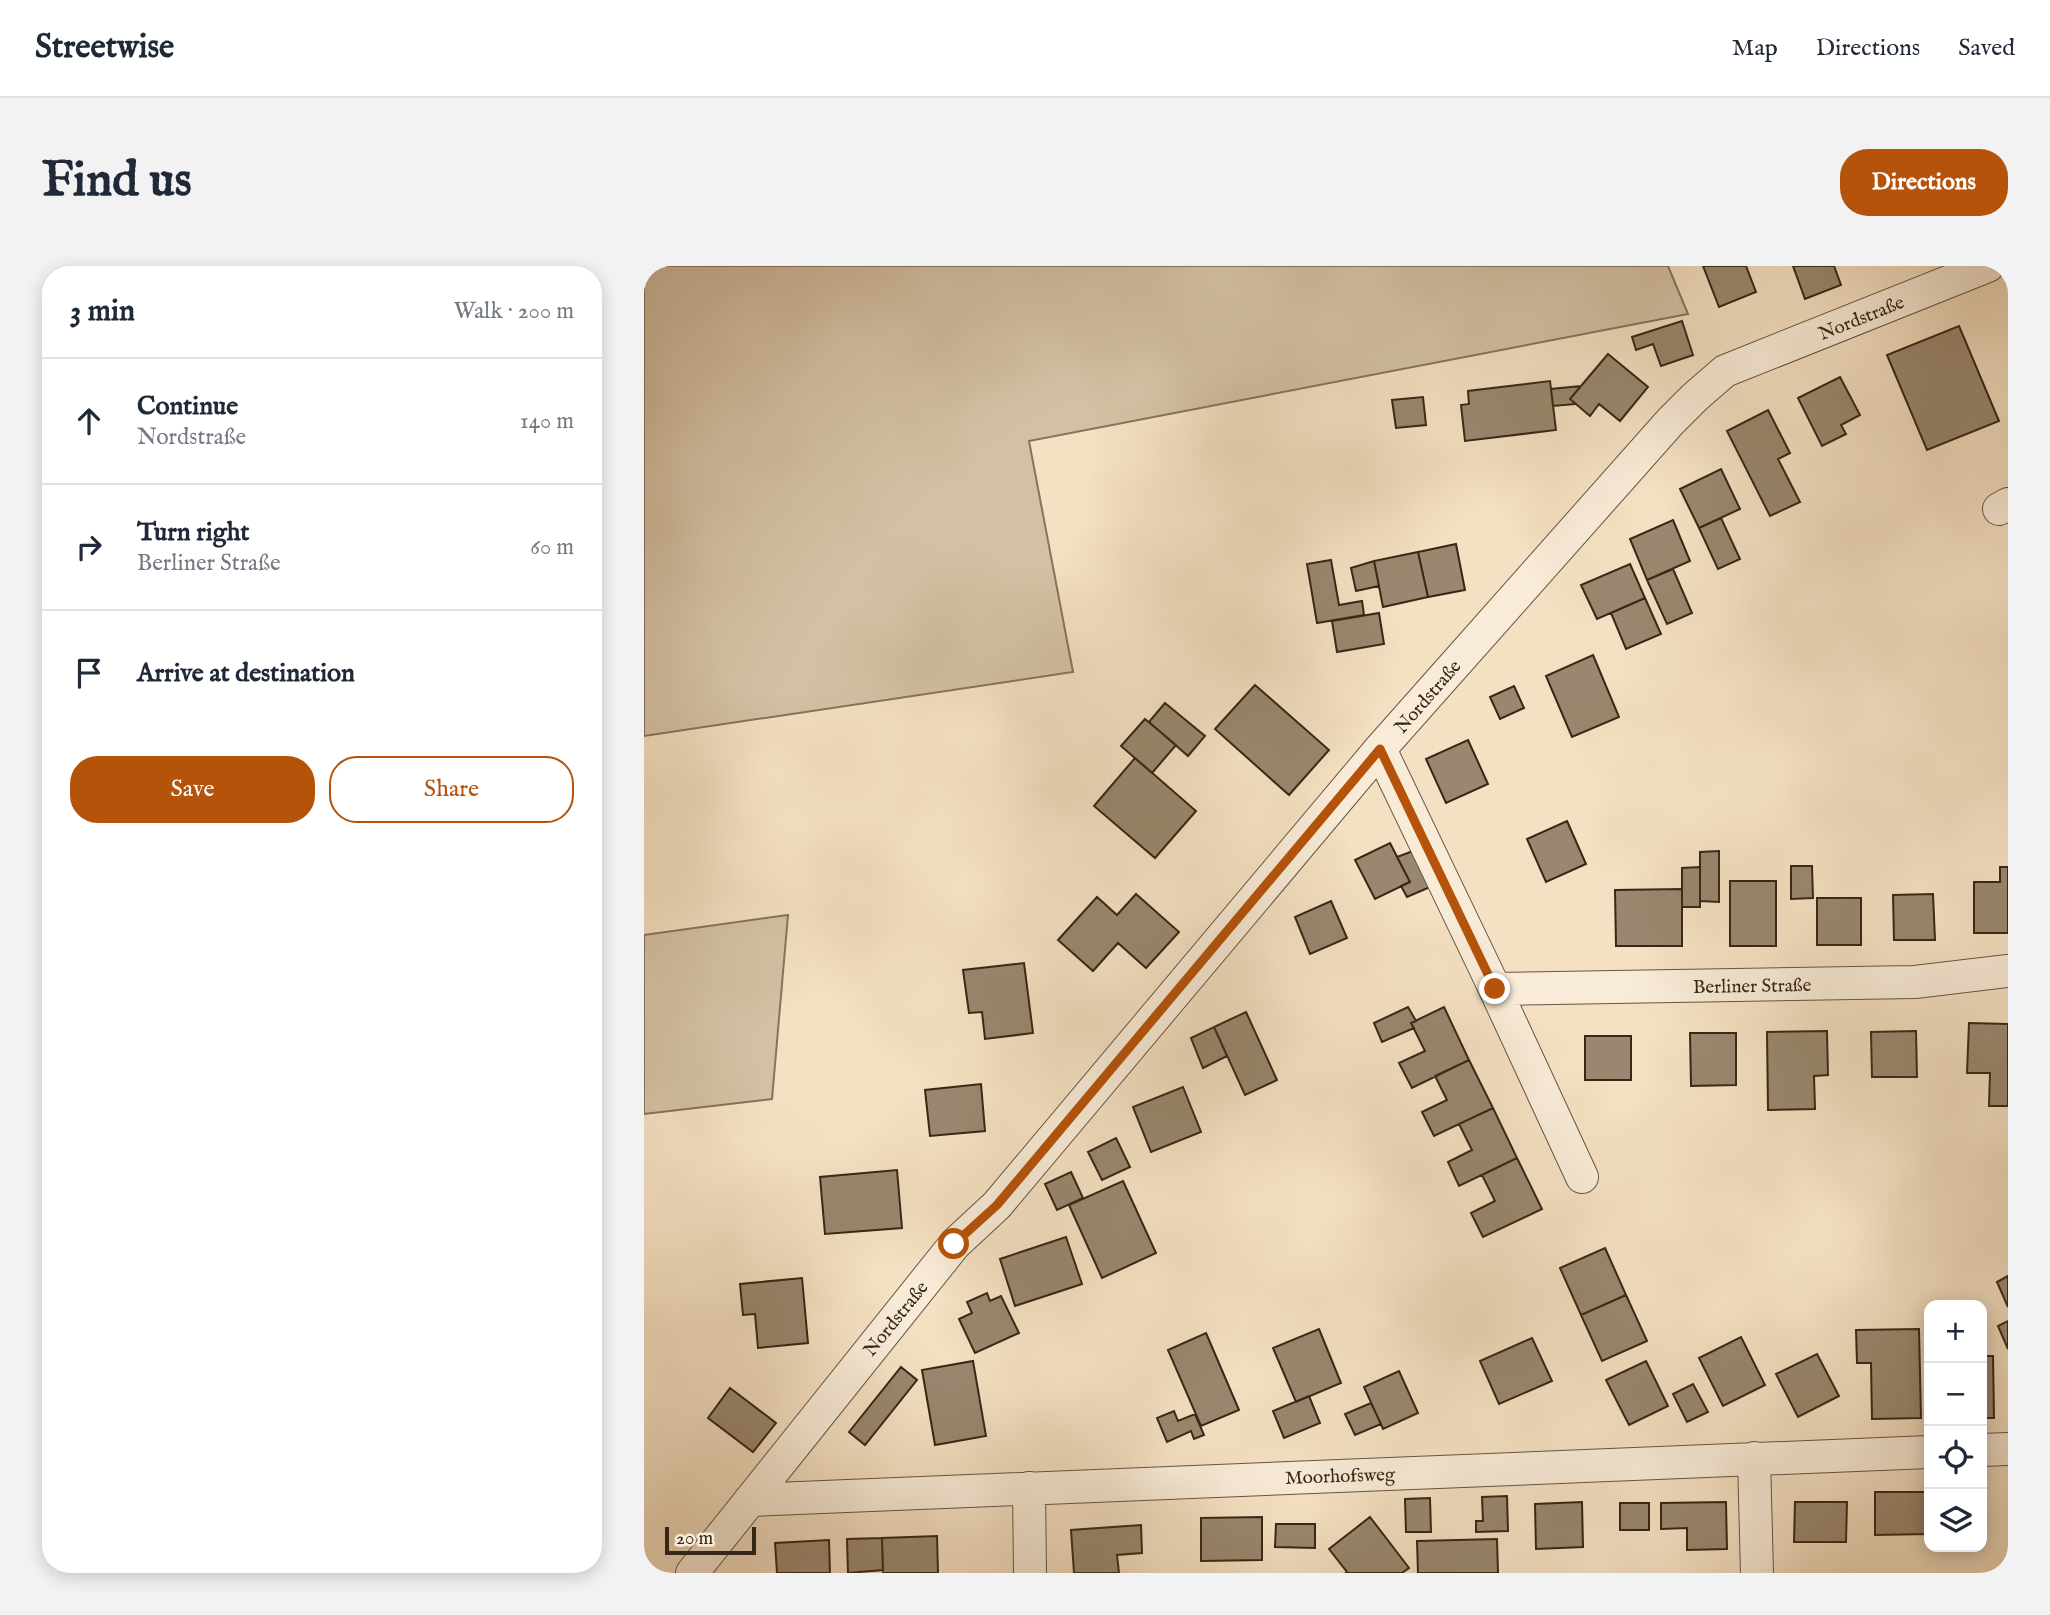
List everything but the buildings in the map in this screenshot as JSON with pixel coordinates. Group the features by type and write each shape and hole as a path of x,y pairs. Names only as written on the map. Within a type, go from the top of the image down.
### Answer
{"street":[{"name":"Nordstraße","path":"692,1573 954,1244 997,1205 1380,749 1670,422 1725,371 1988,266"},
{"path":"1380,749 1582,1177"},
{"name":"Berliner Straße","path":"1495,989 1915,982 2008,971"},
{"path":"1987,1450 2008,1449"},
{"name":"Moorhofsweg","path":"750,1500 1924,1452"},
{"path":"1754,1458 1757,1573"},
{"path":"1029,1488 1030,1573"}],"shaded area":[{"path":"644,266 1668,266 1688,314 1029,441 1073,672 644,736"},
{"path":"788,915 772,1099 644,1114 644,935"}],"route":[{"path":"954,1244 997,1205 1380,749 1495,989"}]}
